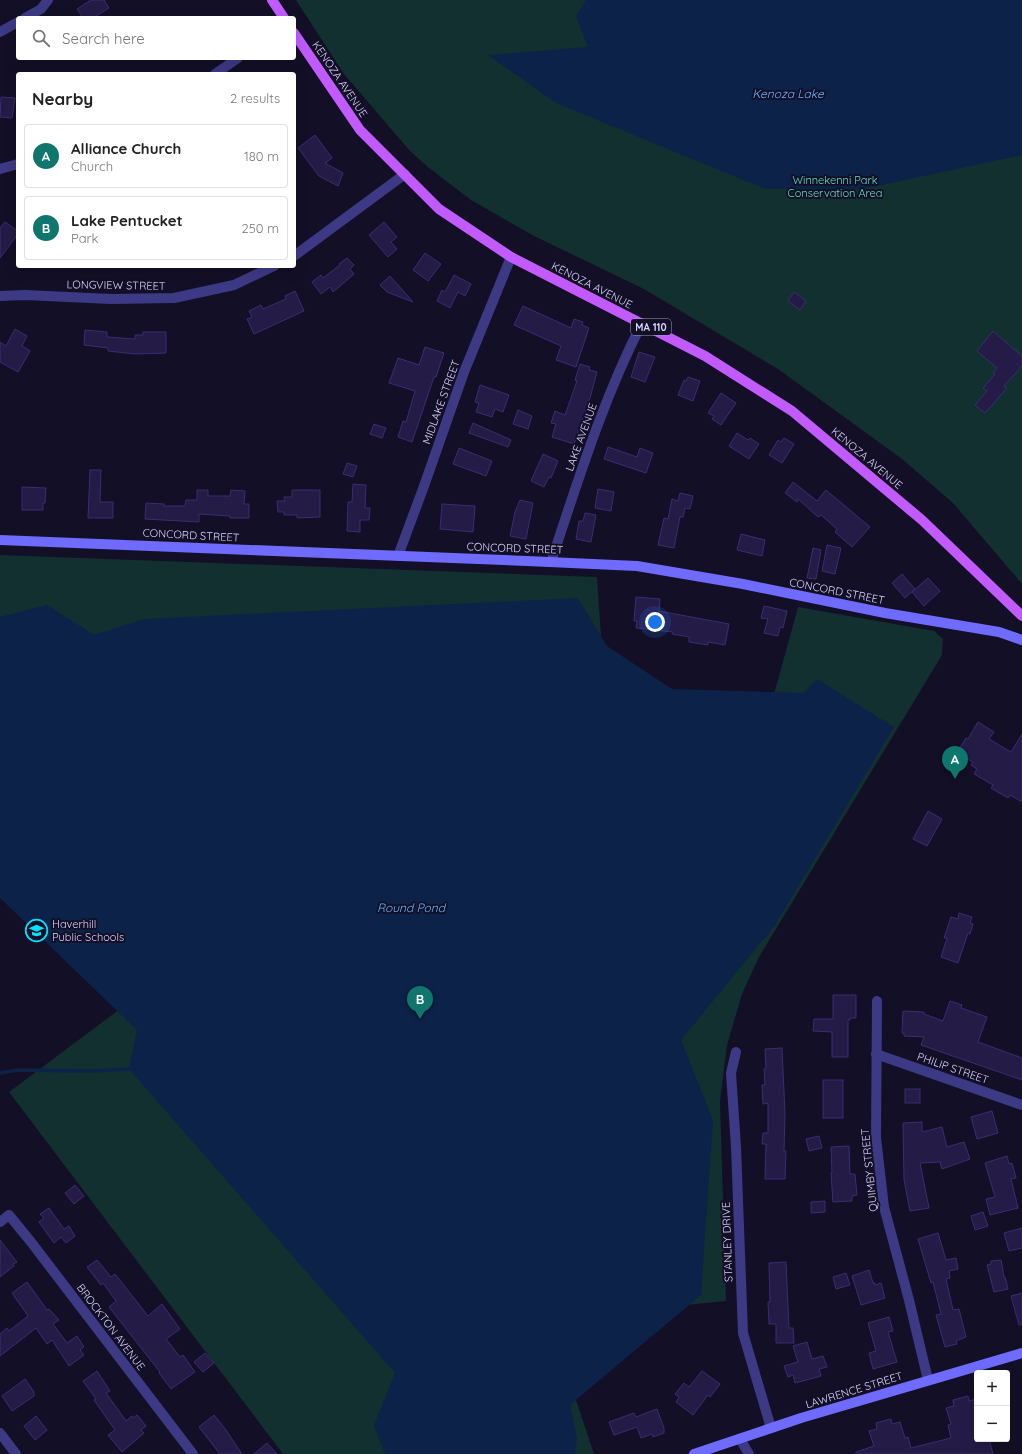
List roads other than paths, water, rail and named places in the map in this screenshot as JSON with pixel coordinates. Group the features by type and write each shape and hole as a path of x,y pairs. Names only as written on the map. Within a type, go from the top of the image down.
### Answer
{"main road":[{"path":"272,0 283,16"},
{"name":"KENOZA AVENUE","path":"296,36 360,130 439,209 511,257 705,356 792,411 922,520 1022,616"},
{"name":"CONCORD STREET","path":"0,540 637,566 743,584 885,612 999,632 1022,640"},
{"name":"LAWRENCE STREET","path":"694,1454 712,1451 771,1428 1022,1353"}],"street":[{"path":"28,16 40,9 48,0"},
{"path":"0,32 16,23"},
{"path":"218,72 235,60"},
{"path":"0,169 16,165"},
{"path":"296,255 405,174"},
{"name":"MIDLAKE STREET","path":"398,556 464,372 511,257"},
{"name":"LONGVIEW STREET","path":"0,296 25,295 111,299 174,298 234,285 270,268"},
{"name":"LAKE AVENUE","path":"551,562 598,423 624,358 642,323"},
{"name":"QUIMBY STREET","path":"877,1001 876,1138 884,1207 909,1300 928,1380"},
{"name":"STANLEY DRIVE","path":"736,1052 731,1073 736,1147 743,1333 771,1428"},
{"name":"PHILIP STREET","path":"876,1054 1021,1106"},
{"name":"BROCKTON AVENUE","path":"0,1222 10,1216 193,1454"},
{"path":"0,1433 16,1454"},
{"path":"740,1439 749,1454"}],"water":[{"name":"Kenoza Lake","path":"586,0 1022,0 1022,155 863,189 765,189 556,103 488,55 588,47 576,16"},
{"name":"Round Pond","path":"578,598 607,646 672,689 804,693 817,679 894,727 775,925 681,1040 713,1120 701,1295 570,1405 577,1438 575,1454 385,1454 374,1425 395,1373 129,1069 137,1030 0,898 0,617 47,605 94,635 144,619"}],"waterway":[{"path":"0,1073 18,1070 90,1071 129,1069"}],"place":[{"name":"Alliance Church","path":"955,779"},
{"name":"Haverhill Public Schools","path":"36,930"},
{"name":"Lake Pentucket","path":"420,1019"}],"park label":[{"name":"Winnekenni Park Conservation Area","path":"835,186"}]}
